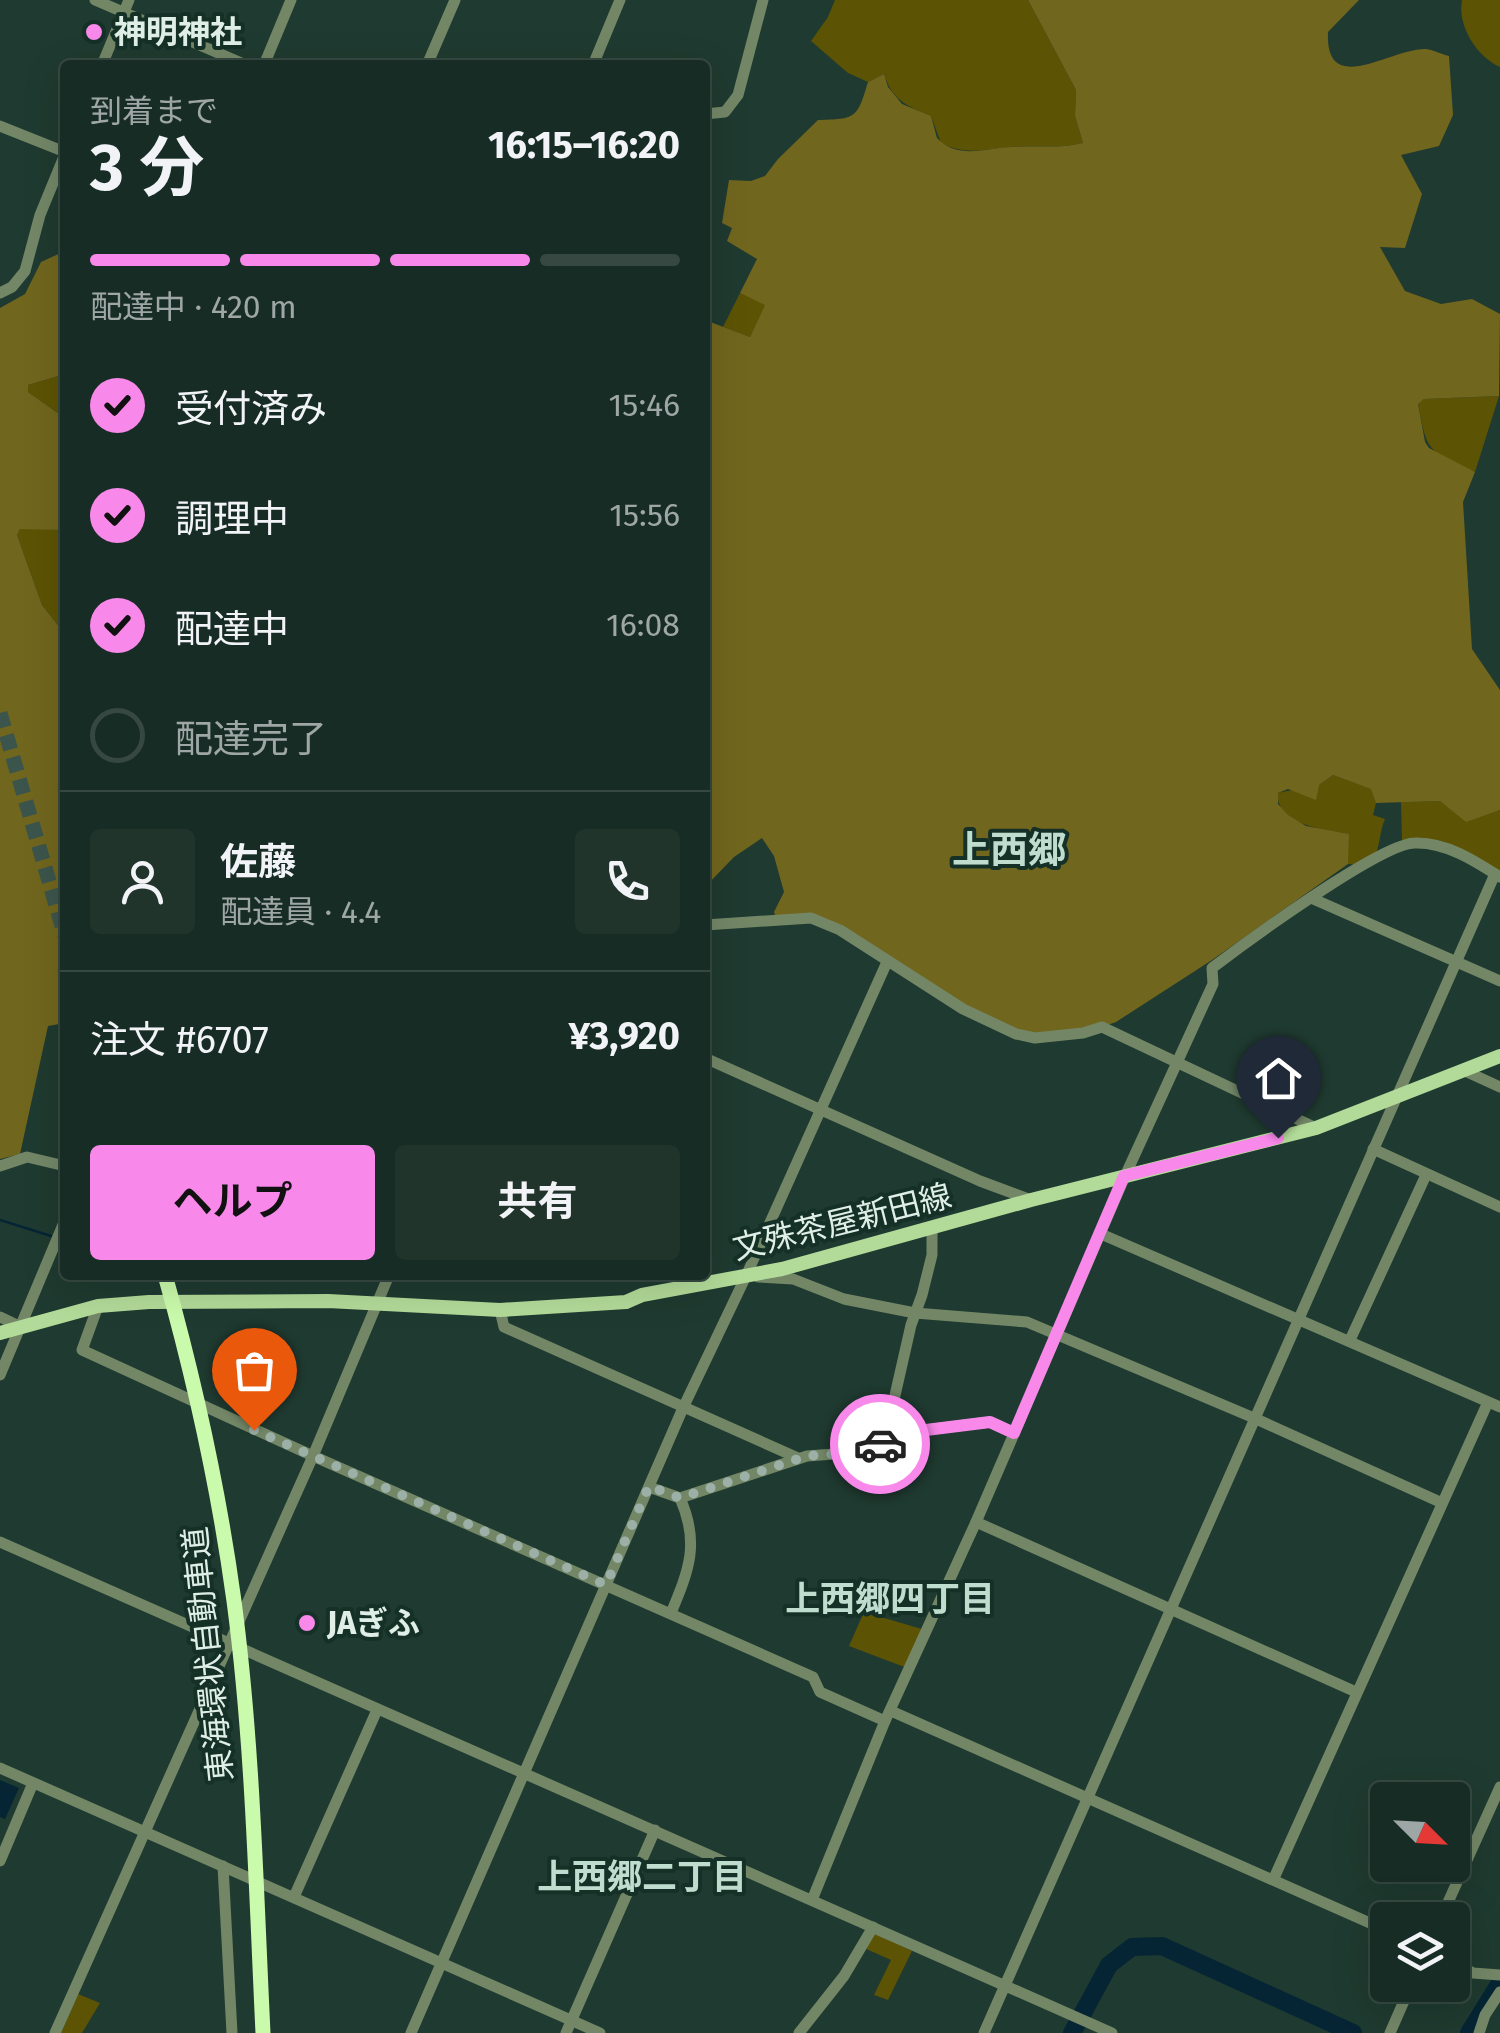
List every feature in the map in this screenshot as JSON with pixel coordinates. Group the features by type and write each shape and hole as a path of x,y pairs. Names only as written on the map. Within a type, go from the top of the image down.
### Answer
{"highway":[{"name":"東海環状自動車道","path":"166,1280 220,1507 234,1604 254,1831 263,2033"}],"main road":[{"name":"文殊茶屋新田線","path":"710,1278 746,1276 800,1264 1030,1200 1316,1128 1500,1056"},
{"name":"文殊茶屋新田線","path":"0,1333 98,1306 378,1302 500,1310 626,1302 688,1280"}],"street":[{"path":"95,0 127,6 236,60"},
{"path":"266,60 291,0"},
{"path":"430,60 455,0"},
{"path":"595,60 620,0"},
{"path":"710,114 725,112 738,95 763,0"},
{"path":"104,60 127,6"},
{"path":"0,126 60,151"},
{"path":"0,293 12,287 25,271 40,215 60,165"},
{"path":"812,1900 888,1716 1124,1176 1213,984 1212,968 1311,898 1409,842 1441,846 1498,875 984,2033"},
{"path":"1311,898 1500,981"},
{"path":"710,925 812,918 840,930 962,1009 1016,1034 1034,1038 1102,1028 1316,1128"},
{"path":"411,2033 682,1408 746,1276 887,962"},
{"path":"710,1060 1030,1200"},
{"path":"1464,1071 1500,1087"},
{"path":"1373,1150 1500,1207"},
{"path":"0,1166 26,1157 60,1165"},
{"path":"1350,1340 1426,1175"},
{"path":"649,1486 680,1498 798,1458 876,1451 886,1435 932,1255 932,1227"},
{"path":"0,1375 60,1232"},
{"path":"1101,1234 1494,1404 1440,1502 1274,1878"},
{"path":"746,1276 793,1279 844,1299 915,1313 1010,1318 1058,1333 1102,1356 1254,1418 1440,1502"},
{"path":"55,2033 313,1456 387,1280"},
{"path":"98,1306 82,1350 813,1676 820,1692 1088,1796 1370,1923"},
{"path":"500,1310 504,1327 798,1458"},
{"path":"0,1317 21,1327"},
{"path":"886,1435 990,1422 1014,1433"},
{"path":"671,1613 686,1578 693,1546 680,1498"},
{"path":"976,1522 1356,1692"},
{"path":"0,1542 1112,2033"},
{"path":"294,1896 377,1710"},
{"path":"0,1768 294,1896 569,2027 600,2033"},
{"path":"0,1861 33,1783"},
{"path":"1448,1902 1500,1787"},
{"path":"569,2027 655,1830"},
{"path":"223,1866 232,2033"},
{"path":"799,2033 844,1976 873,1926"},
{"path":"1470,1971 1500,1975"},
{"path":"1479,2033 1500,1992"},
{"path":"1390,2033 1404,2002"}],"shaded area":[{"path":"835,0 1028,0 1076,90 1075,116 1083,143 976,151 941,143 931,116 902,101 891,90 884,74 868,82 848,73 811,41"},
{"path":"1028,0 1359,0 1328,32 1330,52 1337,63 1348,67 1363,65 1426,49 1449,56 1453,115 1439,146 1401,155 1422,194 1405,248 1380,247 1405,291 1441,304 1472,299 1500,314 1499,396 1424,399 1418,404 1429,448 1475,472 1463,502 1472,649 1500,690 1500,810 1466,822 1440,801 1376,803 1371,789 1333,775 1319,785 1316,800 1288,789 1278,793 1278,804 1306,826 1349,834 1348,864 1116,1022 1070,1038 999,1031 830,924 777,921 774,912 784,892 774,856 762,838 734,857 710,882 710,322 750,337 765,305 740,293 757,259 727,241 732,228 722,223 729,180 751,181 765,176 818,120 853,115 868,82 884,74 888,87 902,104 931,116 937,138 963,151 1083,143 1075,116 1076,90"},
{"path":"1462,0 1500,0 1500,67 1470,40"},
{"path":"60,253 60,375 28,385 28,392 60,414 60,530 20,529 17,535 42,605 60,628 60,1024 48,1026 20,1154 0,1159 0,308 25,294 41,262"},
{"path":"740,293 766,304 750,337 723,327"},
{"path":"60,375 60,414 28,392 28,385"},
{"path":"1499,396 1475,472 1433,449 1424,433 1418,403 1424,399"},
{"path":"20,529 60,530 60,628 42,605 17,535"},
{"path":"1333,775 1372,789 1376,803 1373,815 1385,819 1377,852 1368,862 1348,864 1348,834 1304,824 1285,813 1279,804 1277,793 1319,785"},
{"path":"1440,801 1469,820 1500,810 1500,872 1448,846 1402,843 1401,802"},
{"path":"864,1612 925,1630 907,1668 849,1646"},
{"path":"873,1932 912,1951 888,2000 874,1995 891,1960 864,1948"},
{"path":"78,1994 100,2003 82,2033 61,2033"}],"water":[{"path":"0,1780 19,1788 5,1819 0,1817"}],"waterway":[{"path":"0,1220 51,1236"},
{"path":"1072,2033 1109,1965 1132,1947 1162,1946 1353,2033"},
{"path":"1469,2033 1500,1983"}],"tunnel":[{"path":"0,713 60,919"}],"way so far":[{"path":"254,1430 606,1585 649,1486 680,1498 798,1458 876,1451 880,1444"}],"place":[{"name":"神明神社","path":"94,32"},
{"name":"JAぎふ","path":"307,1623"}],"district":[{"name":"上西郷","path":"1009,850"},
{"name":"上西郷四丁目","path":"890,1599"},
{"name":"上西郷二丁目","path":"642,1877"}],"route":[{"path":"880,1444 886,1435 990,1422 1014,1433 1124,1176 1278,1138"}]}
